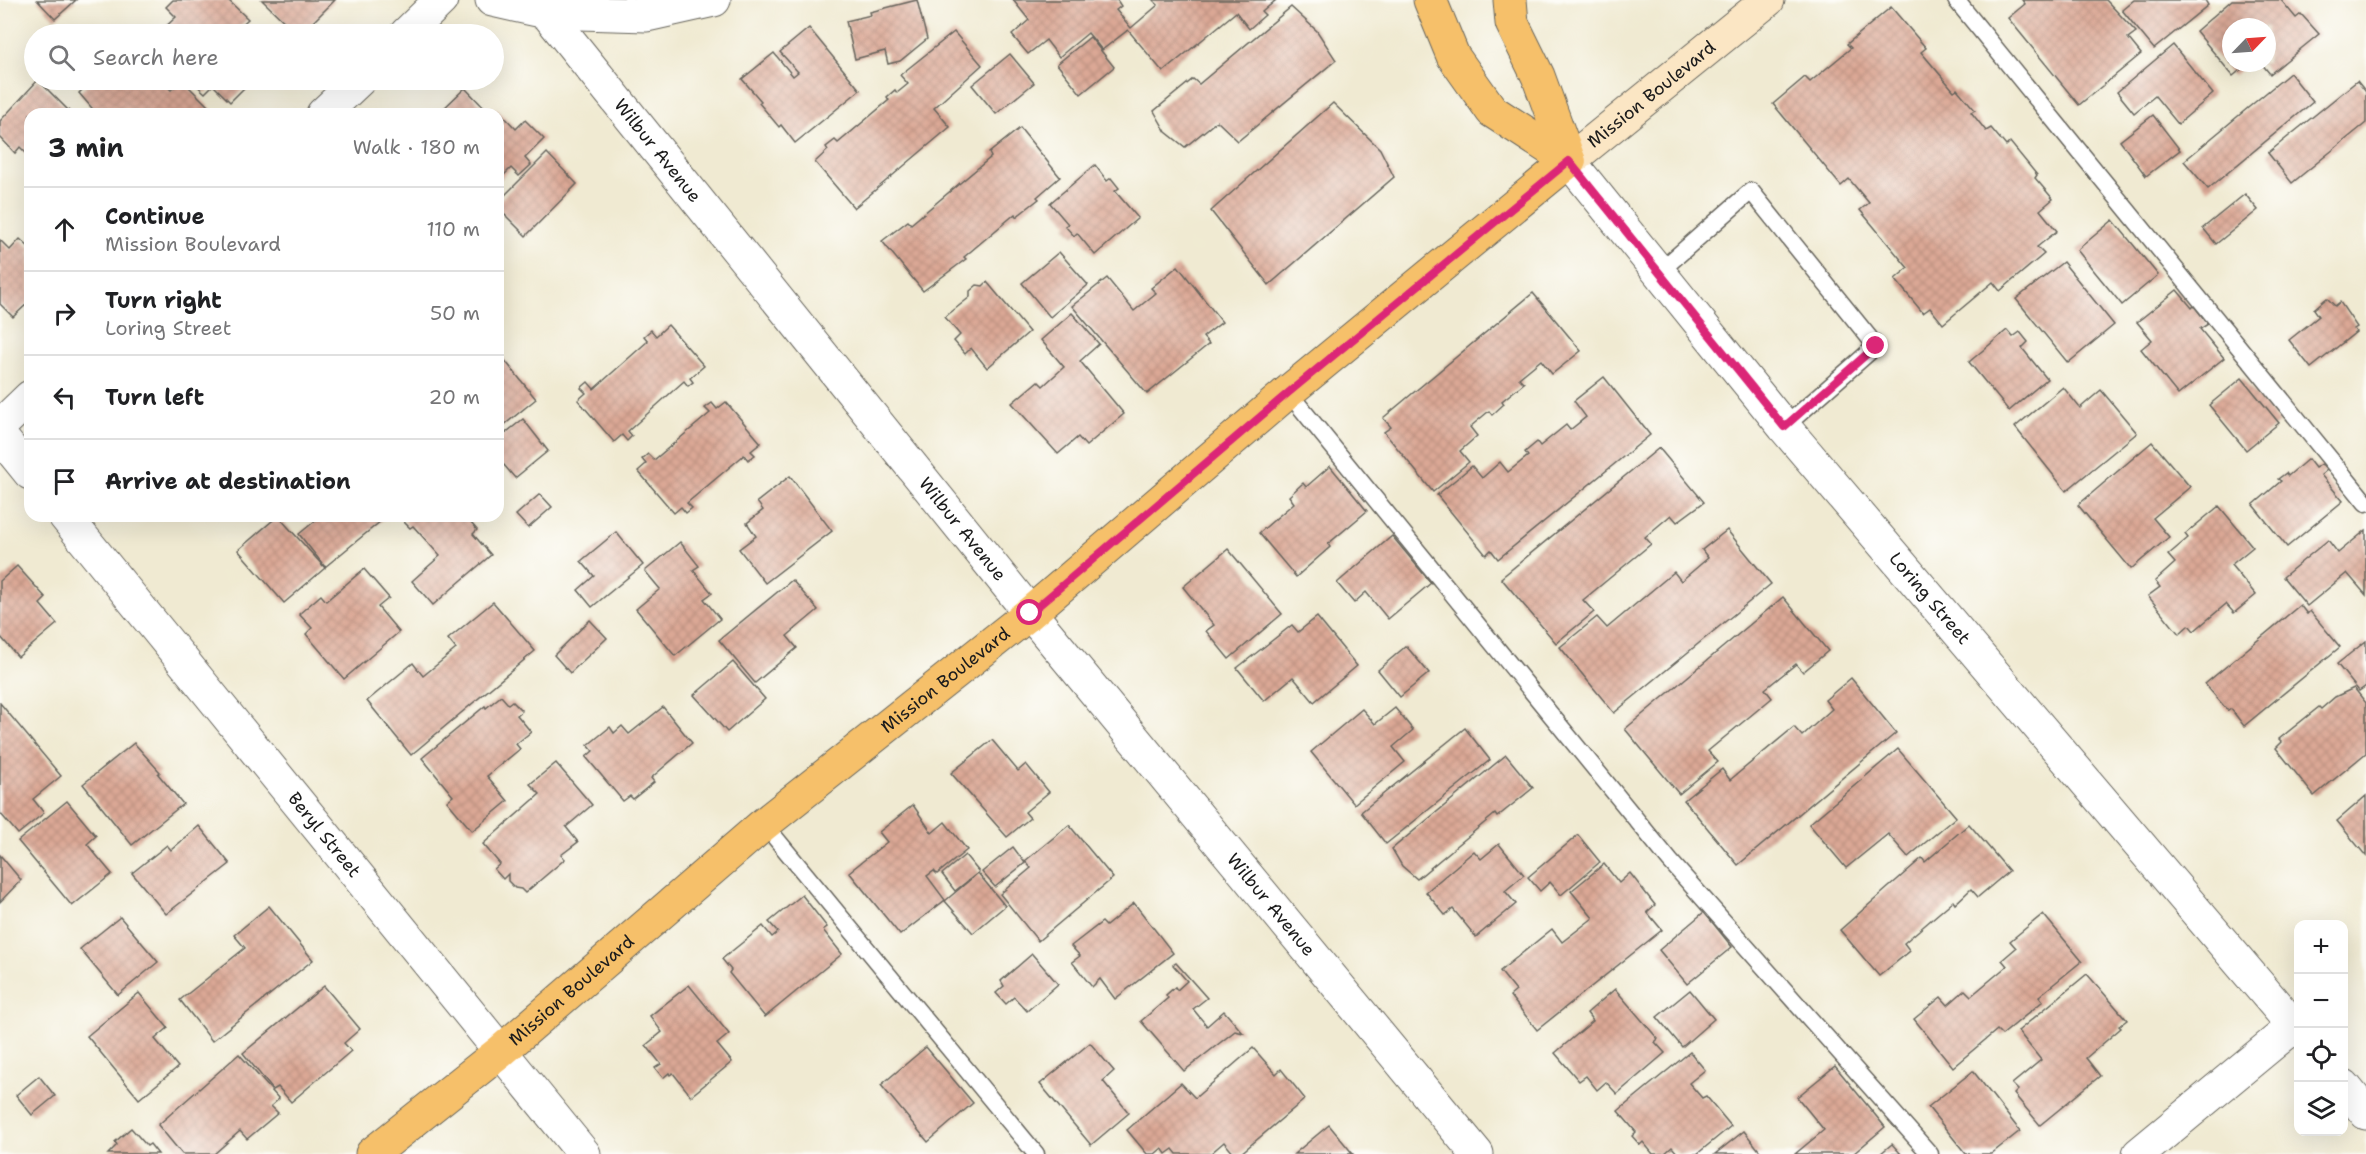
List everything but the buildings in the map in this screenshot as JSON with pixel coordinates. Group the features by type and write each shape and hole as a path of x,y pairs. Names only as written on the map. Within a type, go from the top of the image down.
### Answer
{"main road":[{"path":"1430,0 1453,56 1492,111 1569,161"},
{"path":"1510,0 1512,23 1538,76 1569,161"},
{"name":"Mission Boulevard","path":"372,1154 500,1052 764,824 1030,613 1288,393 1768,0"}],"street":[{"path":"416,24 441,0"},
{"path":"492,0 546,12 647,15 714,0"},
{"name":"Wilbur Avenue","path":"546,12 1030,613 1477,1154"},
{"path":"329,108 348,90"},
{"name":"Loring Street","path":"1569,161 1784,427 2295,1028"},
{"path":"0,426 24,403"},
{"path":"0,436 24,466"},
{"name":"Beryl Street","path":"70,522 584,1154"},
{"path":"2139,1154 2294,1031"},
{"path":"2348,1092 2366,1113"}],"lane":[{"path":"1956,0 2366,503"},
{"path":"1659,272 1751,191 1876,346 1784,427"},
{"path":"1288,393 1671,861 1930,1154"},
{"path":"764,824 1036,1154"}],"route":[{"path":"1030,613 1288,393 1569,161 1784,427 1876,346"}]}
